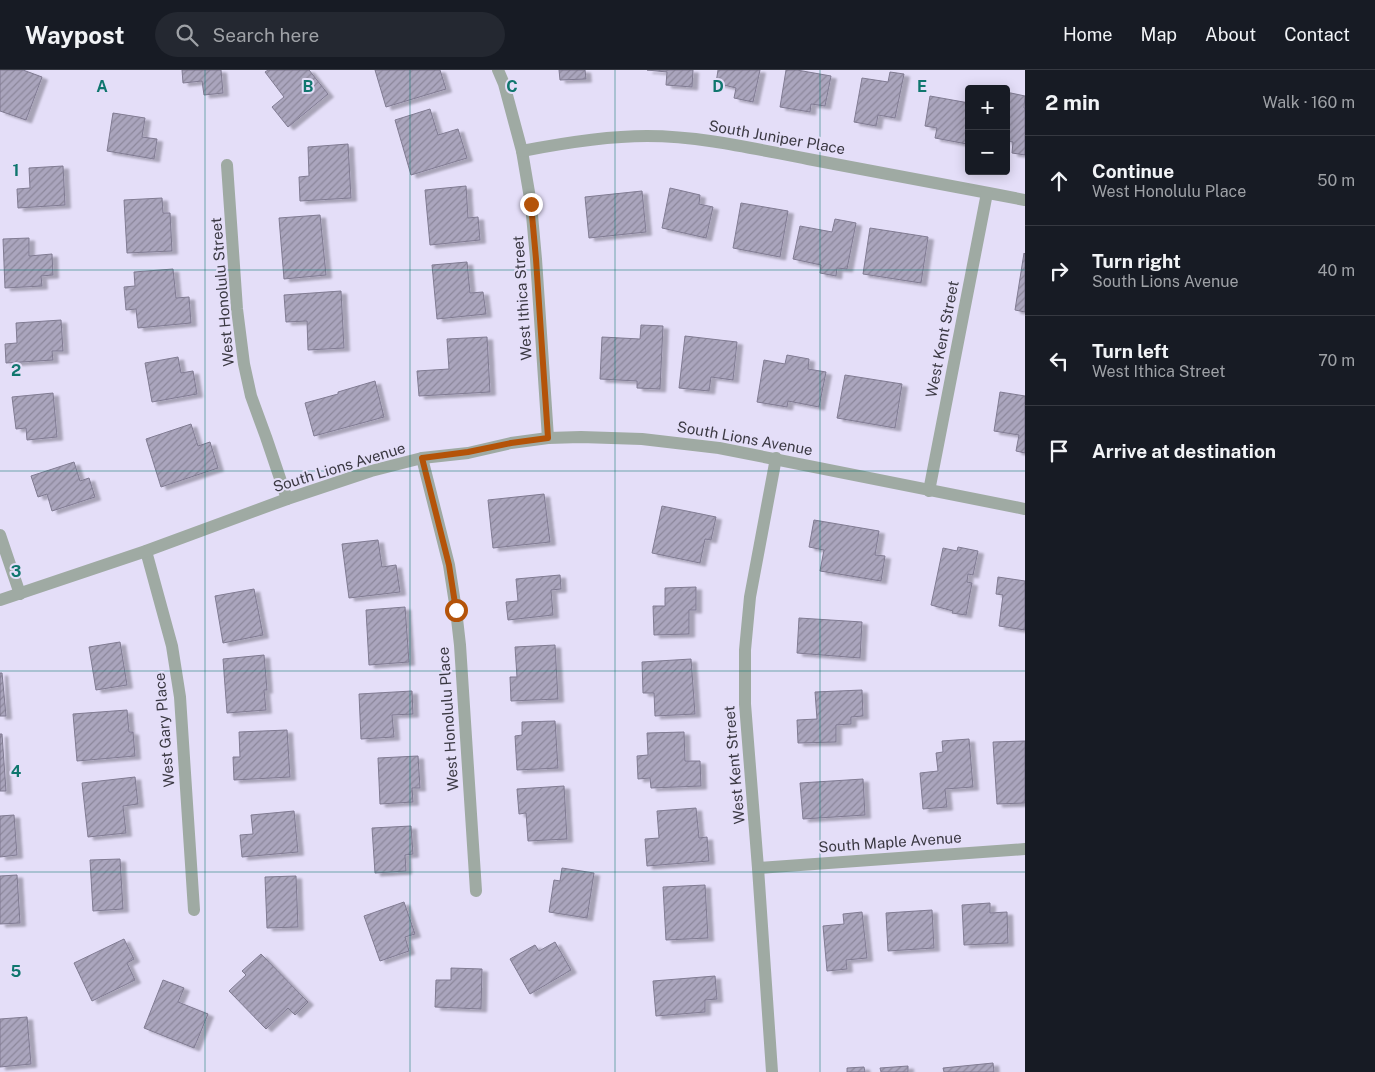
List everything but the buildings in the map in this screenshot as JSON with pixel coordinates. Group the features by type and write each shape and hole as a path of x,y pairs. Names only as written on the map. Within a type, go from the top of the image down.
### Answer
{"street":[{"name":"West Ithica Street","path":"498,70 504,84 522,151 531,204 548,438"},
{"name":"South Juniper Place","path":"522,151 566,142 612,138 646,136 694,139 1025,200"},
{"name":"West Honolulu Street","path":"227,164 238,317 244,364 251,396 287,499"},
{"name":"West Kent Street","path":"929,491 987,193"},
{"name":"South Lions Avenue","path":"0,600 146,551 371,470 422,458 548,438 642,439 719,448 776,458 1025,510"},
{"name":"West Honolulu Place","path":"422,458 449,565 456,610 476,891"},
{"name":"West Kent Street","path":"772,1072 758,868 744,704 745,650 750,597 776,458"},
{"path":"0,535 20,594"},
{"name":"West Gary Place","path":"146,551 172,646 178,689 194,910"},
{"name":"South Maple Avenue","path":"758,868 1025,849"}],"route":[{"path":"456,610 449,565 422,458 548,438 531,204"}]}
